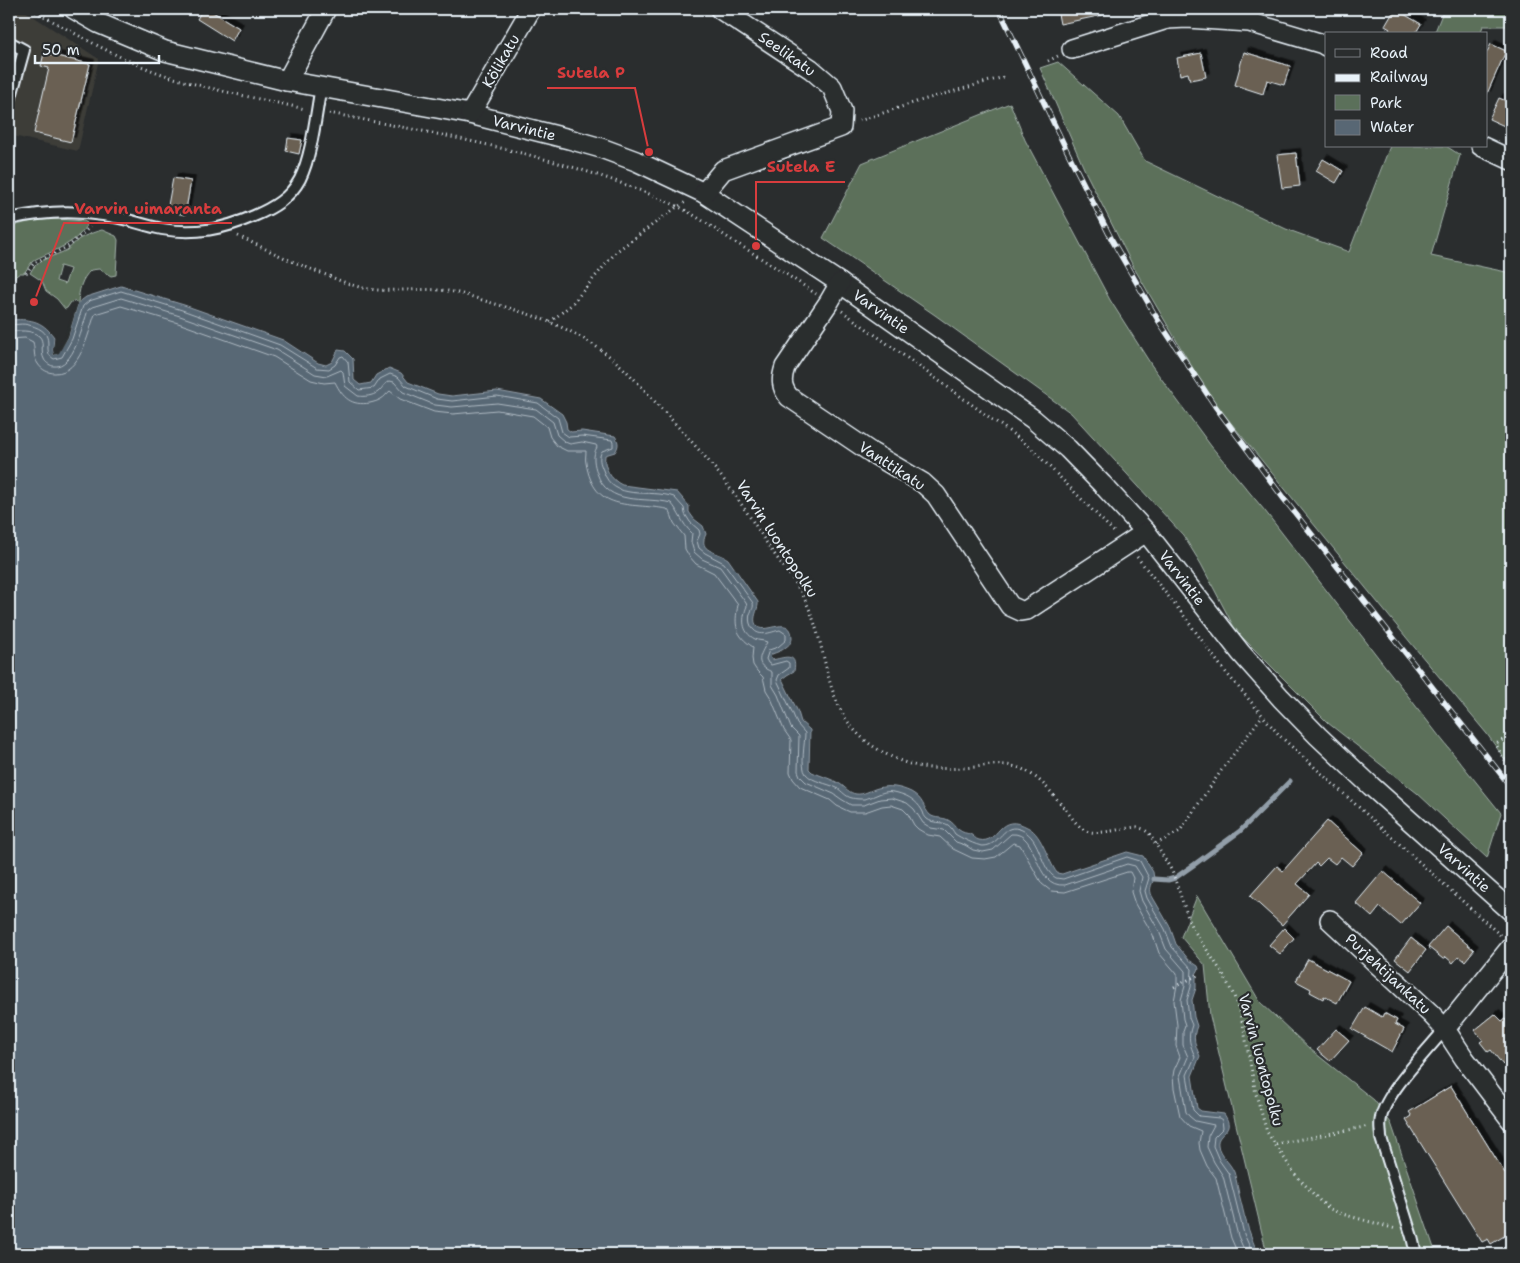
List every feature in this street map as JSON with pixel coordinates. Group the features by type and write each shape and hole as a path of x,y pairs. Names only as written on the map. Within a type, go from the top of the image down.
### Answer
{"street":[{"name":"Varvintie","path":"74,9 98,23 165,51 287,81 470,114 601,148 636,161 704,193 840,283 1033,419 1068,449 1146,532 1241,653 1281,698 1370,786 1511,910"},
{"path":"287,81 326,9"},
{"name":"Kölikatu","path":"470,114 531,9"},
{"name":"Seelikatu","path":"720,9 811,69 832,87 842,119"},
{"path":"1072,49 1164,14 1187,18 1249,22 1325,45"},
{"path":"704,193 723,170 842,119"},
{"path":"1486,148 1511,160"},
{"name":"Vanttikatu","path":"840,283 785,367 782,375 782,384 785,392 789,397 936,495 1010,606 1021,611 1027,610 1146,532"},
{"name":"Purjehtijankatu","path":"1330,920 1431,1014 1511,1120"},
{"path":"1444,1029 1508,943"}],"lane":[{"path":"9,42 24,50 9,104"},
{"path":"9,219 50,212 68,212 104,215 180,232 194,232 236,224 269,210 293,191 306,165 321,87"},
{"path":"1416,1254 1381,1138 1380,1124 1381,1116 1390,1097 1444,1029"}],"path":[{"path":"31,9 115,55 148,69 196,84 317,111 453,137 532,156 622,184 677,206 696,217 829,302 1028,445 1127,545 1184,616 1223,670 1262,716 1297,751 1508,943"},
{"path":"842,119 916,102 1004,77"},
{"path":"550,322 571,305 618,251 677,206 704,193"},
{"path":"26,273 34,263 69,246 104,215"},
{"name":"Varvin luontopolku","path":"220,228 305,267 354,286 381,290 443,290 517,310 550,322 596,346 629,373 719,474 805,599 815,626 832,690 842,714 860,737 877,749 904,762 927,768 942,770 996,765 1017,767 1027,771 1039,780 1084,830 1096,832 1137,827 1149,833 1172,871 1191,926 1223,974 1234,996 1243,1024 1256,1094 1267,1132 1294,1173 1330,1209 1393,1228 1412,1236"},
{"path":"1156,844 1180,830 1262,716"},
{"path":"1511,735 1496,744 1503,758 1511,766"},
{"path":"1174,988 1198,976"},
{"path":"1276,1144 1380,1124"}],"shaded area":[{"path":"9,9 22,9 99,59 78,151 9,135"}],"green space":[{"path":"1444,9 1511,9 1511,26 1483,26 1481,32 1435,32"},
{"path":"1058,62 1119,116 1145,161 1286,229 1349,252 1389,148 1449,148 1460,155 1431,256 1511,273 1511,768 1487,734 1209,396 1134,268 1086,173 1040,68"},
{"path":"1010,103 1025,140 1110,300 1152,366 1211,446 1265,511 1501,813 1487,858 1417,793 1328,723 1236,631 1201,564 1183,535 1071,413 935,315 823,238 862,163"},
{"path":"36,220 84,221 87,223 72,241 36,259 24,273 20,273 9,281 9,227"},
{"path":"102,230 116,236 118,240 116,275 111,276 99,269 91,270 81,285 78,303 71,302 65,309 57,299 46,291 42,281 30,273 41,261 67,250 79,239","holes":["60,266 70,269 65,284 56,281"]},
{"path":"1197,896 1260,1002 1310,1049 1374,1100 1391,1123 1436,1254 1267,1254 1210,1016 1205,965 1181,937"}],"water":[{"path":"121,286 184,305 283,340 318,363 326,365 332,362 338,350 345,351 353,359 354,380 360,385 371,383 376,375 389,368 401,373 408,382 438,394 452,396 497,391 541,399 562,414 567,429 571,432 582,431 615,436 618,444 615,452 605,455 605,464 611,476 622,485 677,492 689,506 689,512 694,519 703,526 706,534 704,544 706,548 728,559 758,602 755,621 758,627 783,626 788,627 791,631 792,638 790,643 783,650 772,654 770,657 772,660 789,657 794,661 794,671 782,679 801,722 810,730 809,769 812,772 837,782 856,794 887,787 907,790 921,801 930,815 950,821 960,831 970,834 979,840 991,838 1005,825 1011,823 1029,828 1038,836 1057,873 1062,874 1127,852 1143,856 1153,872 1152,896 1170,927 1176,944 1199,969 1196,974 1196,988 1192,1000 1197,1026 1195,1041 1200,1056 1192,1076 1197,1108 1201,1111 1224,1114 1227,1120 1227,1129 1220,1137 1218,1145 1222,1155 1234,1172 1244,1216 1258,1254 9,1254 9,320 29,320 39,323 54,337 54,355 58,353 68,337 78,303 86,297"}],"pier":[{"path":"76,302 78,303 68,337 59,353 54,355 55,334 56,352 65,336"}],"building":[{"path":"203,9 208,9 239,28 232,41 197,19"},
{"path":"1057,9 1102,9 1103,15 1060,24"},
{"path":"1395,9 1421,24 1416,32 1388,32 1390,29 1385,26"},
{"path":"1491,44 1506,51 1488,92 1488,50"},
{"path":"1244,52 1290,66 1284,85 1267,80 1263,94 1235,85"},
{"path":"44,53 90,64 71,142 34,133 49,68 41,66"},
{"path":"1201,53 1206,77 1190,80 1188,73 1180,75 1177,58"},
{"path":"1499,98 1511,103 1511,129 1489,119"},
{"path":"288,138 302,140 299,154 286,151"},
{"path":"1296,153 1300,186 1282,188 1277,155"},
{"path":"1323,159 1343,171 1336,183 1316,171"},
{"path":"173,178 191,181 185,215 167,211"},
{"path":"1327,821 1363,853 1352,866 1341,857 1335,864 1327,858 1319,866 1316,863 1297,884 1309,894 1282,925 1250,896 1277,866 1283,871"},
{"path":"1383,871 1420,903 1401,925 1380,907 1372,917 1356,903"},
{"path":"1446,926 1474,950 1465,961 1459,956 1453,963 1446,957 1443,959 1428,947"},
{"path":"1284,928 1294,938 1280,954 1269,945"},
{"path":"1411,938 1426,950 1410,971 1395,959"},
{"path":"1308,959 1349,981 1337,1003 1324,996 1323,999 1310,992 1311,989 1296,981"},
{"path":"1365,1007 1382,1017 1384,1013 1397,1020 1395,1024 1404,1029 1392,1052 1352,1029"},
{"path":"1495,1014 1502,1021 1505,1019 1511,1027 1511,1058 1503,1065 1491,1050 1488,1052 1480,1042 1483,1040 1475,1030"},
{"path":"1336,1029 1349,1040 1330,1061 1317,1050"},
{"path":"1451,1086 1511,1183 1511,1232 1491,1244 1488,1239 1482,1242 1406,1120 1412,1116 1409,1112"}],"waterway":[{"path":"1154,879 1168,880 1175,878 1195,864 1240,831 1290,781"}],"railway":[{"path":"999,9 1112,240 1158,320 1215,406 1284,499 1511,787"}],"place":[{"name":"Sutela P","path":"649,152"},
{"name":"Sutela E","path":"756,246"},
{"name":"Varvin uimaranta","path":"34,302"}]}
